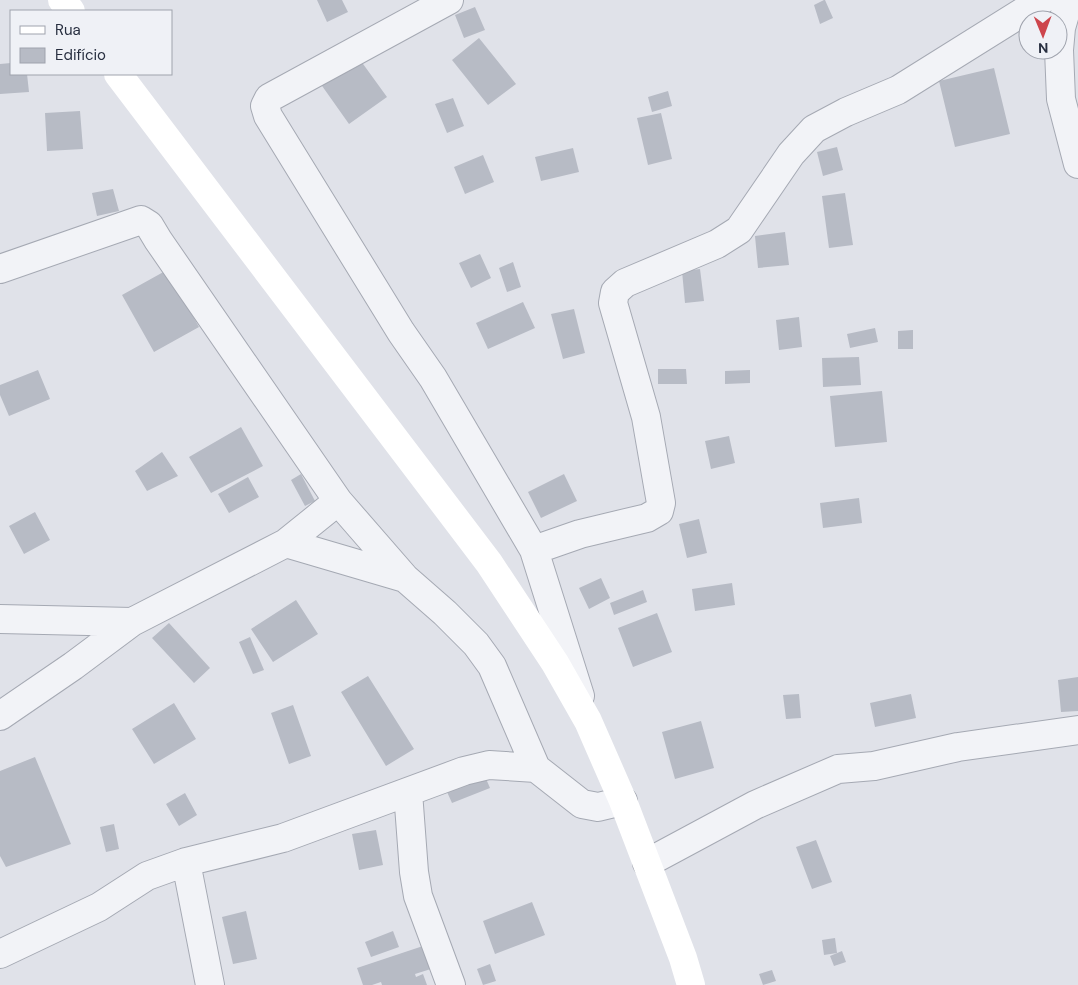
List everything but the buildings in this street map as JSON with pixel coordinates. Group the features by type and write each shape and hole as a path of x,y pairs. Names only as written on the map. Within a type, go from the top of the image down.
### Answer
{"main road":[{"path":"62,0 70,10"},
{"path":"119,75 489,563 555,663 588,722 624,801 683,958 691,985"}],"street":[{"path":"449,0 269,98 265,106 268,116 401,332 433,378 534,550 588,722"},
{"path":"534,550 580,534 647,518 659,511 661,503 646,417 613,303 615,292 625,283 717,244 739,230 791,154 814,129 846,112 898,90 1042,0"},
{"path":"1069,0 1061,28 1061,89 1078,164"},
{"path":"0,269 141,220 149,224 158,240 338,501 405,578 470,638 492,666 536,768 582,804 598,807 624,801"},
{"path":"0,716 73,666 132,622 286,543 338,501"},
{"path":"286,543 405,578"},
{"path":"0,619 132,622"},
{"path":"647,863 756,805 838,769 874,766 958,747 1078,730"},
{"path":"0,954 99,907 147,876 186,862 283,838 464,771 488,765 536,768"},
{"path":"408,792 414,872 418,896 452,985"},
{"path":"186,862 210,985"}]}
